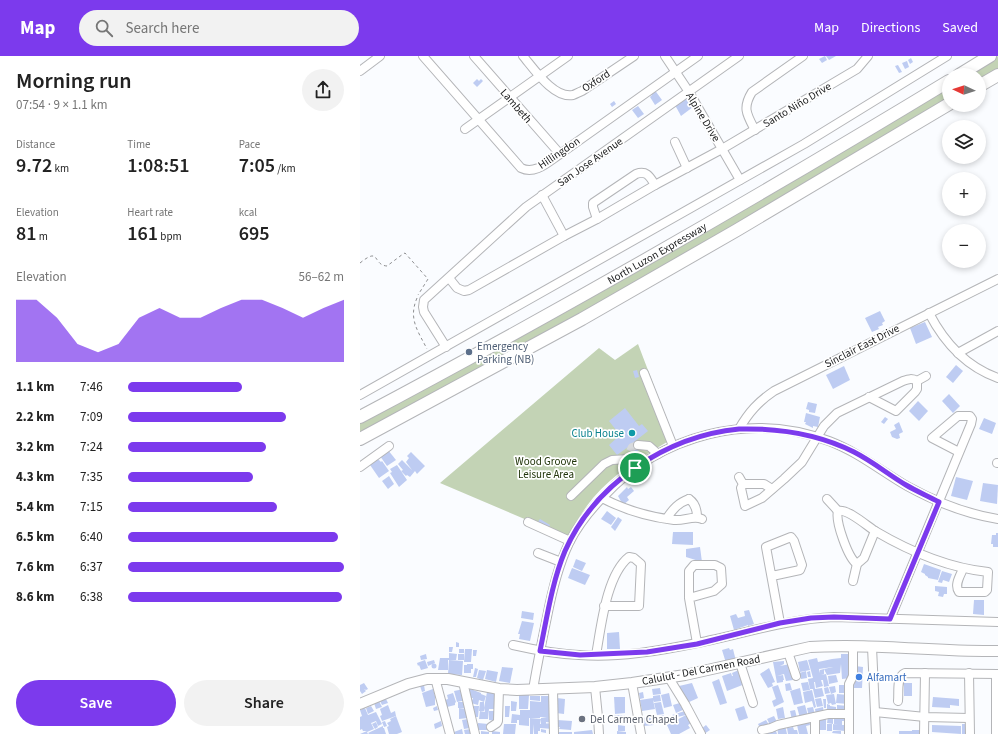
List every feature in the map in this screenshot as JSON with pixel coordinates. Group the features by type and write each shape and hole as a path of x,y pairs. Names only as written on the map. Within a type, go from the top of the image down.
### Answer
{"highway":[{"path":"970,68 990,56"},
{"path":"986,82 998,75"},
{"name":"North Luzon Expressway","path":"360,417 576,300 730,212 942,85"},
{"name":"North Luzon Expressway","path":"360,439 589,315 737,230 942,108"}],"main road":[{"name":"Calulut - Del Carmen Road","path":"360,704 412,682 434,678 499,689 533,690 594,687 669,678 810,647 853,646 998,651"}],"street":[{"path":"360,71 380,56"},
{"name":"Hillingdon","path":"423,56 525,172 539,168 560,154 698,56"},
{"name":"Lambeth","path":"474,56 560,154"},
{"name":"Oxford","path":"523,56 554,90 565,97 582,91 634,56"},
{"path":"465,129 568,56"},
{"name":"Alpine Drive","path":"664,56 689,92 740,180"},
{"name":"San Jose Avenue","path":"446,347 424,312 424,300 526,207 739,56"},
{"path":"755,130 747,115 743,99 803,56"},
{"name":"Santo Niño Drive","path":"449,278 457,288 464,291 469,290 755,130 857,68 868,56"},
{"path":"360,395 804,144 947,56"},
{"path":"675,142 688,168"},
{"path":"597,219 592,207 594,203 636,174 645,173 655,185"},
{"path":"542,195 564,236"},
{"name":"Sinclair East Drive","path":"739,429 747,415 763,399 774,391 998,279"},
{"path":"929,313 938,330 958,353 976,368 988,375 998,378"},
{"path":"958,353 998,331"},
{"path":"644,373 673,446"},
{"path":"772,489 764,484 741,480 741,488 745,506 762,498 772,489 802,462 830,419 837,413 904,380 909,379 917,381 926,376"},
{"path":"869,397 896,411 915,392 917,381"},
{"path":"890,619 971,424 972,419 970,416 958,416 932,438 959,452"},
{"path":"533,690 552,591 561,562 570,541 583,519 621,479 635,468 673,446 707,434 739,429 778,429 818,437 856,453 907,486 952,508 998,519"},
{"path":"638,445 649,446 658,454"},
{"path":"360,467 389,446"},
{"path":"571,496 604,464 612,460 630,455 635,468"},
{"path":"602,498 618,506 639,513 667,518 684,520 700,518 696,506 690,496 675,507 667,518"},
{"path":"827,499 838,512 837,519 839,526 850,555 853,561 857,564"},
{"path":"838,512 844,511 876,531 918,552 963,569"},
{"path":"528,522 570,541"},
{"path":"853,581 857,564 864,558 876,531"},
{"path":"772,576 802,569 794,541 791,537 766,547 780,623"},
{"path":"538,553 561,562"},
{"path":"596,655 604,606 618,570 629,557 638,560 642,564 639,606 604,606"},
{"path":"689,598 718,589 722,584 721,568 715,565 694,565 689,571 689,598 697,644"},
{"path":"513,645 540,651 596,655 647,652 697,644 780,623 811,618 834,617 998,622"},
{"path":"849,734 849,684 853,676 853,646"},
{"path":"872,647 876,734"},
{"path":"788,652 796,676"},
{"path":"740,663 753,703"},
{"path":"924,734 925,673"},
{"path":"969,673 970,734"},
{"path":"898,701 899,678 901,674 997,674 996,734"},
{"path":"434,678 450,734"},
{"path":"669,678 685,704 700,734"},
{"path":"464,682 475,734"},
{"path":"632,683 640,734"},
{"path":"594,687 599,734"},
{"path":"491,727 498,721 499,689"},
{"path":"553,689 554,734"},
{"path":"875,712 925,717 969,718"},
{"path":"762,730 828,714 848,714"},
{"path":"815,717 815,734"}],"path":[{"path":"360,263 371,255 374,256 382,265 387,266 405,253 428,279 420,292 412,311 413,322 430,355"}],"green space":[{"path":"998,56 998,70 986,78 986,68 978,68"},
{"path":"942,90 942,104 679,260 360,437 360,421"},
{"name":"Wood Groove Leisure Area","path":"638,344 667,420 672,439 620,473 601,489 579,517 567,537 440,483 599,348 615,360"}],"building":[{"path":"825,56 827,60 822,63 819,59"},
{"path":"826,56 836,56 829,60"},
{"path":"911,58 913,62 910,64 908,60"},
{"path":"907,61 909,67 905,69 902,63"},
{"path":"898,65 902,72 899,73 895,66"},
{"path":"477,79 479,81 481,79 483,81 477,87 473,83"},
{"path":"654,89 662,100 655,105 650,97 652,95 649,91"},
{"path":"686,97 693,107 681,116 675,105"},
{"path":"614,101 616,104 612,107 610,104"},
{"path":"638,106 644,114 638,118 632,110"},
{"path":"880,311 885,321 882,323 883,325 878,327 879,329 872,332 865,318"},
{"path":"925,322 932,337 916,344 910,328"},
{"path":"956,365 963,371 953,383 946,377"},
{"path":"844,366 850,380 833,389 826,375"},
{"path":"637,370 639,377 635,378 633,371"},
{"path":"949,394 960,406 953,413 942,401"},
{"path":"918,401 928,411 919,421 909,411"},
{"path":"808,402 817,404 815,413 809,412 809,410 806,409"},
{"name":"Club House","path":"625,408 639,426 642,424 648,431 634,442 640,449 634,454 628,447 617,455 609,445 620,435 609,421"},
{"path":"806,413 820,417 818,427 813,426 813,428 805,424"},
{"path":"885,417 888,419 884,424 881,422"},
{"path":"984,418 996,423 992,434 979,429"},
{"path":"899,422 903,432 899,434 900,438 897,439 892,437 890,432 896,429 894,425"},
{"path":"388,450 396,460 387,466 380,456"},
{"path":"411,452 425,466 417,474 415,471 410,477 407,475 406,476 401,471 403,470 398,464 402,460 412,470 406,462 409,458 407,456"},
{"path":"377,458 381,462 382,461 389,471 379,478 368,462"},
{"path":"397,465 407,480 399,487 390,473 392,472 390,469"},
{"path":"389,476 394,484 388,489 382,481"},
{"path":"956,477 973,481 967,500 951,496"},
{"path":"983,483 998,485 997,504 980,501"},
{"path":"627,487 628,489 631,487 634,491 627,497 629,500 623,505 618,496"},
{"path":"607,511 616,518 611,525 601,519"},
{"path":"618,517 622,520 615,531 611,527"},
{"path":"540,519 550,525 548,529 537,523"},
{"path":"673,532 693,532 693,545 672,544"},
{"path":"996,533 998,533 998,547 993,547 993,544 991,544 992,535 996,535"},
{"path":"700,547 702,562 686,557 686,549"},
{"path":"576,559 586,563 582,571 573,567"},
{"path":"924,564 941,570 938,580 928,578 921,572"},
{"path":"572,568 590,575 585,585 568,578"},
{"path":"942,571 952,574 949,582 943,580 942,583 938,582"},
{"path":"935,586 947,587 947,594 944,594 943,597 938,596 939,592 935,591"},
{"path":"974,600 984,600 984,615 973,614"},
{"path":"749,610 754,624 734,630 730,616 736,614 738,618 745,616 744,611"},
{"path":"522,611 534,613 533,620 521,618"},
{"path":"522,621 534,623 530,641 519,639 520,634 518,634"},
{"path":"619,632 620,649 607,649 607,633"},
{"path":"456,642 459,643 459,647 456,647"},
{"path":"449,647 453,647 452,652 449,652"},
{"path":"729,648 730,650 733,649 736,661 726,663 722,650"},
{"path":"459,649 464,649 464,653 459,653"},
{"path":"465,649 472,649 471,662 464,662"},
{"path":"473,650 477,650 476,656 473,656"},
{"path":"449,653 457,654 456,660 448,660 448,670 438,670 440,658 449,658"},
{"path":"426,654 427,659 421,660 420,656"},
{"path":"458,654 464,654 464,660 458,660"},
{"path":"841,654 852,654 851,678 842,679 841,664 840,673 827,675 824,669 824,674 821,675 826,674 829,686 824,687 823,680 821,680 823,686 816,688 814,682 815,689 822,688 824,696 815,698 813,689 810,689 808,679 813,678 808,660 817,658 818,662 841,658"},
{"path":"425,660 428,668 421,670 417,663"},
{"path":"434,660 435,663 428,666 427,662"},
{"path":"449,660 463,661 462,675 448,674"},
{"path":"807,660 810,670 800,672 798,662"},
{"path":"784,661 784,664 780,666 790,664 793,680 786,681 784,674 777,676 783,675 784,680 783,682 777,683 773,662"},
{"path":"434,663 437,666 434,669 431,666"},
{"path":"473,664 471,673 464,673 464,665"},
{"name":"Alfamart","path":"855,666 863,667 862,688 854,688"},
{"path":"502,667 513,668 510,683 499,681"},
{"path":"475,668 478,669 476,677 473,677"},
{"path":"769,668 775,682 772,683 773,686 768,688 760,674"},
{"path":"741,669 745,684 727,691 722,676 731,673 733,676 732,673"},
{"path":"479,670 486,671 483,680 477,678"},
{"path":"487,670 498,672 496,682 485,679"},
{"path":"806,671 807,678 801,679 799,673"},
{"path":"810,671 811,677 808,677 807,672"},
{"path":"836,675 838,682 829,684 828,676"},
{"path":"719,679 727,703 720,705 712,682"},
{"path":"808,682 810,690 803,691 801,683"},
{"path":"364,683 368,689 364,689 366,691 362,694 360,691 360,685"},
{"path":"692,683 698,698 687,703 679,686"},
{"path":"790,683 792,690 786,691 785,684"},
{"path":"904,683 912,683 912,696 904,696"},
{"path":"424,685 425,691 422,692 420,686"},
{"path":"778,685 784,702 774,707 772,701 776,699 772,687"},
{"path":"839,685 849,685 848,693 839,693"},
{"path":"835,686 836,692 831,694 829,687"},
{"path":"828,687 830,693 825,694 824,688"},
{"path":"468,688 486,696 484,702 479,700 478,705 471,703 473,698 469,698"},
{"path":"660,688 661,694 653,695 652,689"},
{"path":"800,688 803,703 794,705 790,691"},
{"path":"433,689 435,705 426,707 422,693"},
{"path":"464,689 467,700 457,702 454,691"},
{"path":"812,690 816,707 814,708 812,701 805,703 803,692"},
{"path":"487,692 496,694 494,709 489,709 488,719 479,719 480,711 485,712 484,708"},
{"path":"643,692 644,698 640,699 639,693"},
{"path":"453,693 456,702 455,705 447,707 445,700 448,699 447,695"},
{"path":"669,693 672,706 664,708 661,695"},
{"path":"519,694 529,695 528,709 519,709"},
{"path":"834,694 836,704 828,704 826,695"},
{"path":"837,694 848,695 848,704 836,703"},
{"path":"660,695 661,701 654,702 653,700 655,709 642,711 640,700 653,698 653,696"},
{"path":"530,696 540,696 540,701 530,700"},
{"path":"541,696 552,696 553,723 546,722 546,724 541,724 541,718 547,717 540,717 529,718 529,726 519,725 519,720 517,720 517,723 511,723 512,714 520,715 520,710 530,710 530,701 541,702"},
{"path":"614,697 625,697 625,713 615,714"},
{"path":"933,697 959,699 959,706 950,705 950,708 932,707"},
{"path":"557,698 565,699 564,714 556,713"},
{"path":"821,698 823,706 817,707 815,699"},
{"path":"386,699 388,703 382,705 380,701"},
{"path":"823,699 826,699 826,708 824,708"},
{"path":"379,701 382,707 376,709 374,703"},
{"path":"511,701 517,702 516,711 511,711"},
{"path":"458,702 466,702 466,708 458,708"},
{"path":"480,702 484,702 484,711 479,711"},
{"path":"661,702 664,714 657,715 654,703"},
{"path":"683,702 685,709 676,713 673,705"},
{"path":"827,704 836,707 836,712 831,712 831,710 827,709"},
{"path":"388,705 391,713 395,711 396,716 382,721 380,709"},
{"path":"805,705 808,716 800,718 797,707"},
{"path":"837,705 848,706 847,713 837,712"},
{"path":"371,706 374,711 368,714 366,708"},
{"path":"437,706 438,710 434,711 433,708"},
{"path":"473,706 479,706 478,717 472,717"},
{"path":"505,706 510,706 509,717 505,717"},
{"path":"744,706 748,718 739,721 735,709"},
{"path":"783,707 785,718 778,719 776,709"},
{"path":"813,707 815,715 809,717 807,708"},
{"path":"823,707 824,714 816,715 815,709"},
{"path":"365,708 368,715 376,712 382,724 378,726 376,721 371,723 374,729 367,732 368,734 360,734 367,731 363,731 362,729 360,730 360,717 362,716 360,710"},
{"path":"459,708 468,709 468,718 459,719"},
{"path":"795,710 797,718 792,720 790,711"},
{"path":"489,711 497,711 496,721 489,720"},
{"path":"685,711 686,715 673,718 672,715"},
{"path":"688,714 693,722 688,725 690,728 679,734 671,734 667,725"},
{"path":"614,715 625,715 625,723 614,723"},
{"path":"664,715 665,721 655,723 654,717"},
{"path":"396,716 402,732 397,734 389,734 387,727 389,726 387,723 391,721 390,719"},
{"path":"774,716 778,724 771,727 767,719"},
{"path":"828,716 833,716 833,724 827,723"},
{"path":"834,716 845,717 845,721 842,721 842,725 845,725 845,731 833,730 833,724 838,725 834,724"},
{"path":"653,717 654,725 643,726 642,718"},
{"path":"819,717 826,718 826,730 818,730"},
{"path":"530,718 541,719 540,724 553,723 553,729 540,728 538,734 534,734 534,724 533,734 530,734"},
{"path":"809,718 810,725 806,726 808,734 799,734 797,725"},
{"path":"468,719 470,728 464,729 462,720"},
{"path":"557,720 572,721 571,730 559,729 560,727 557,727"},
{"path":"766,720 769,725 761,730 758,724"},
{"path":"385,721 387,726 384,727 382,722"},
{"path":"441,721 442,726 435,729 434,724"},
{"path":"376,722 378,727 375,729 372,724"},
{"path":"478,723 488,724 488,730 478,730"},
{"path":"504,724 516,724 515,734 503,734"},
{"path":"827,724 832,724 832,731 827,731"},
{"path":"962,724 969,724 968,734 962,734"},
{"path":"618,725 625,726 625,731 618,731"},
{"path":"706,725 710,730 704,734 701,729"},
{"path":"785,725 787,734 778,734 777,726"},
{"path":"932,725 961,726 961,734 932,732"},
{"path":"383,726 386,734 368,733"},
{"path":"793,727 794,730 797,730 798,734 788,734 787,728"},
{"path":"775,728 777,734 768,734 768,732"},
{"path":"462,729 463,734 455,734 454,732"},
{"path":"471,729 472,734 465,734 464,730"},
{"path":"541,729 546,730 546,733 541,732"},
{"path":"592,730 593,734 574,734 574,732"},
{"path":"920,730 920,734 899,734 899,731"},
{"path":"481,731 489,732 489,734 481,734"},
{"path":"492,731 500,732 500,734 492,734"},
{"path":"617,731 626,732 626,734 617,734"},
{"path":"833,731 841,731 841,734 832,733"},
{"path":"557,732 572,732 572,734 557,734"}],"tunnel":[{"path":"630,451 632,447 638,445"}],"place":[{"name":"Emergency Parking (NB)","path":"469,352"},
{"name":"Club House","path":"632,433"},
{"name":"Alfamart","path":"859,677"},
{"name":"Del Carmen Chapel","path":"582,719"}],"route":[{"path":"739,429 778,429 818,437 842,446 856,453 907,486 939,502 890,619 834,617 811,618 780,623 697,644 647,652 613,655 580,655 540,651 552,591 565,551 570,541 583,519 593,507 621,479 635,468 673,446 707,434 739,429"}]}
